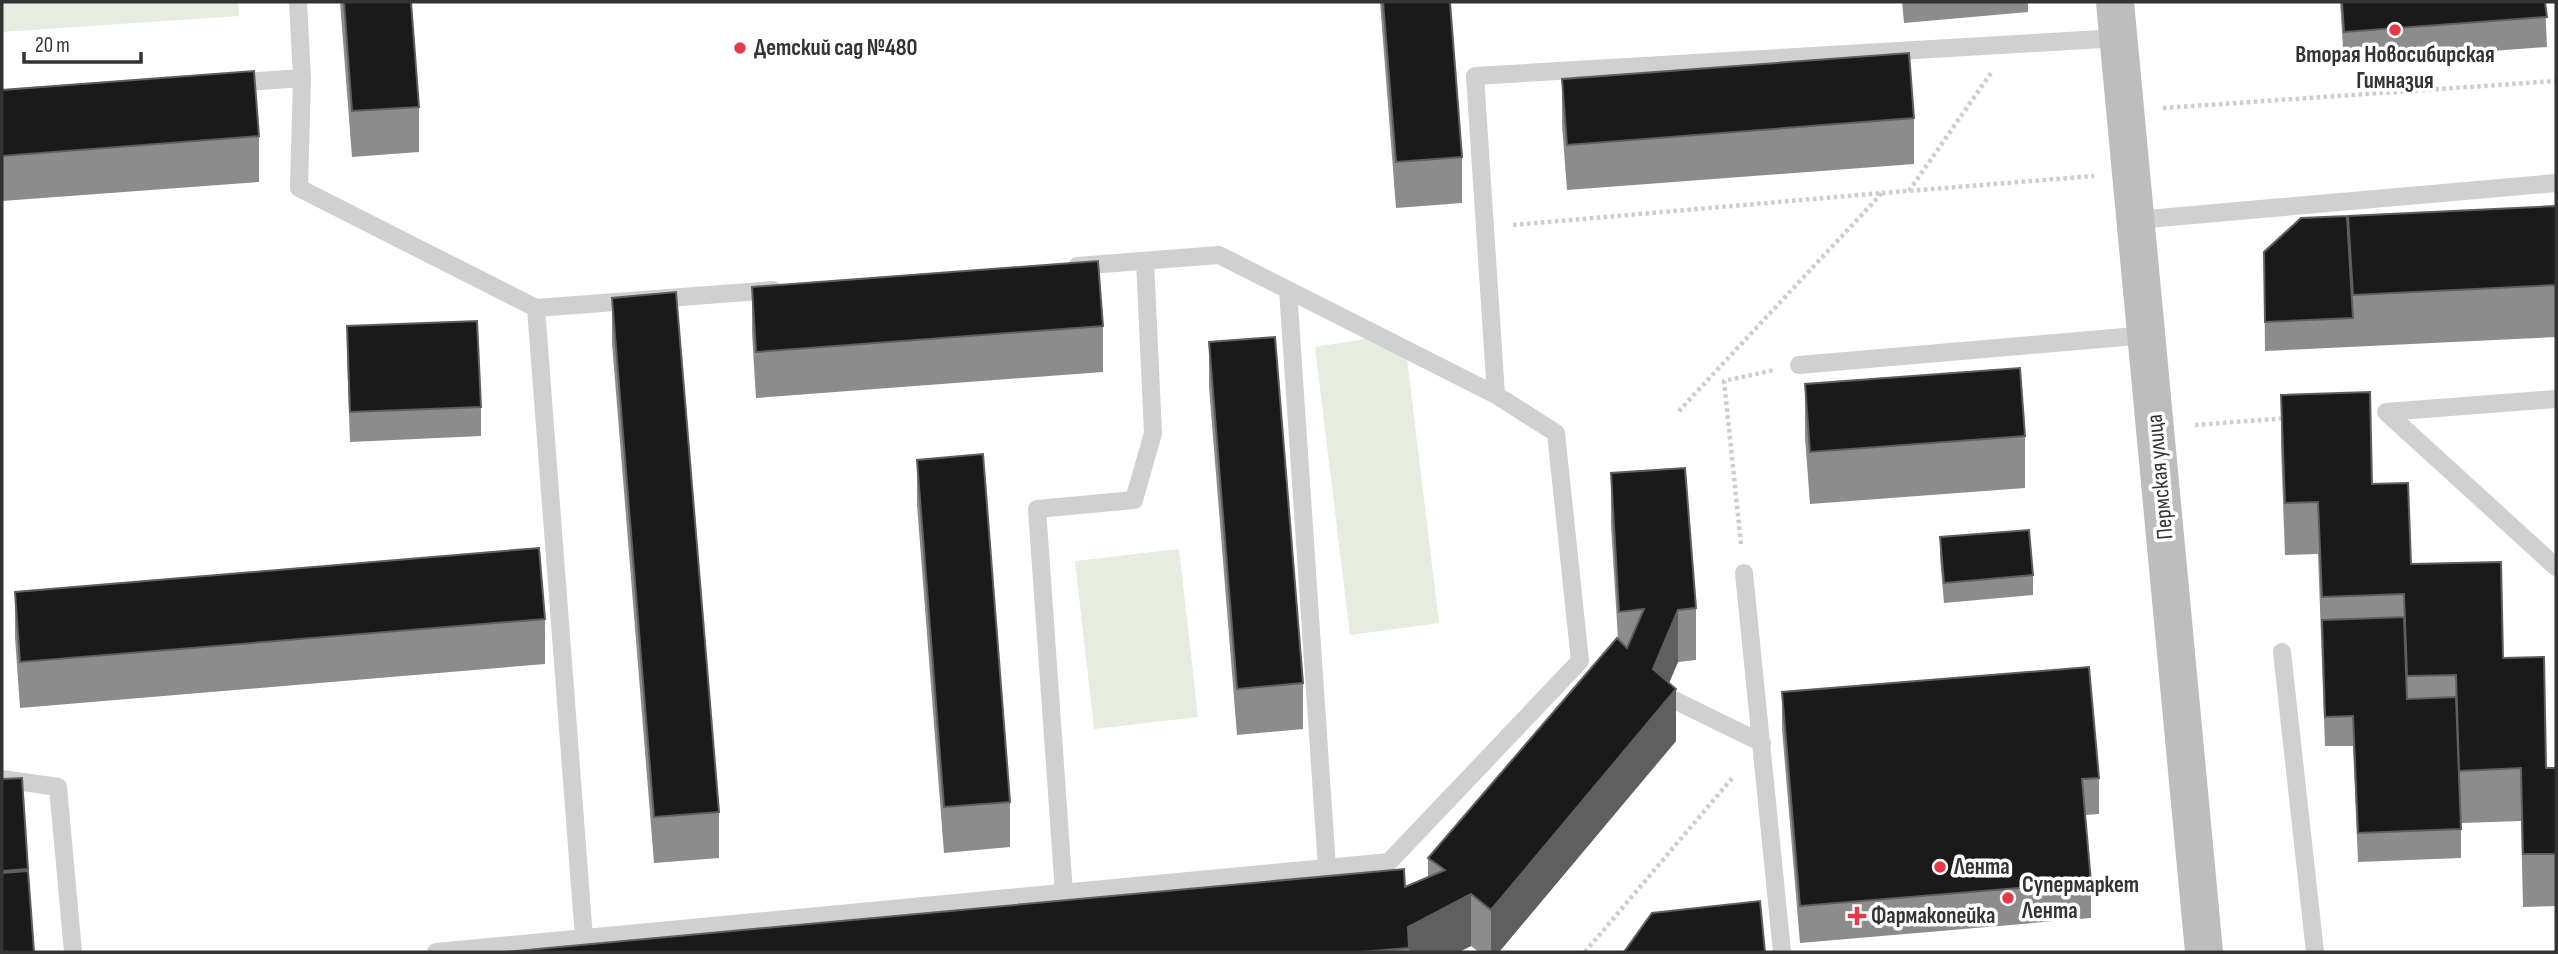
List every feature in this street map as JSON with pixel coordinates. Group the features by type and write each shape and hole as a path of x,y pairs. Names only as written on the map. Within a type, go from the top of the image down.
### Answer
{"street":[{"name":"Пермская улица","path":"2117,20 2204,952"}],"lane":[{"path":"298,2 302,78 299,188 536,308 796,288"},
{"path":"1496,395 1475,76 2012,44 2117,20"},
{"path":"206,85 302,78"},
{"path":"2136,220 2556,183"},
{"path":"436,952 1327,868 1392,868 1580,661 1556,433 1496,395 1219,255 1056,268"},
{"path":"1064,893 1037,509 1133,500 1153,433 1145,261"},
{"path":"1288,290 1327,868"},
{"path":"536,308 584,938"},
{"path":"1799,365 2147,335"},
{"path":"2556,400 2386,412 2556,567"},
{"path":"1744,573 1782,952"},
{"path":"2282,652 2315,952"},
{"path":"1580,661 1602,670"},
{"path":"1664,695 1762,743"},
{"path":"2,779 58,787 73,952"}],"path":[{"path":"1909,191 2012,44"},
{"path":"2159,108 2556,81"},
{"path":"1485,228 2132,173"},
{"path":"1677,413 1882,193"},
{"path":"1744,573 1724,381 1799,365"},
{"path":"2195,439 2194,425 2291,418"},
{"path":"1585,952 1762,743"}],"shaded area":[{"path":"2,2 238,2 239,16 2,32"},
{"path":"1365,339 1407,359 1439,623 1350,635 1315,347"},
{"path":"1179,549 1198,717 1094,729 1075,561"}],"building":[{"path":"344,2 411,2 419,107 352,111"},
{"path":"1383,2 1450,2 1462,157 1396,162"},
{"path":"2342,2 2545,2 2547,17 2344,32"},
{"path":"1909,53 1914,118 1567,145 1562,79"},
{"path":"254,71 259,136 2,156 2,90"},
{"path":"2556,206 2556,285 2353,295 2348,216"},
{"path":"2347,216 2353,318 2265,322 2264,252 2301,218"},
{"path":"1098,261 1103,326 756,352 752,287"},
{"path":"676,292 719,812 654,817 612,298"},
{"path":"477,321 481,407 350,412 347,326"},
{"path":"1275,337 1303,683 1237,689 1209,342"},
{"path":"2020,368 2025,436 1810,452 1805,384"},
{"path":"2370,392 2372,484 2408,483 2411,564 2501,562 2503,658 2544,657 2546,768 2556,768 2556,854 2523,854 2521,768 2459,771 2456,675 2407,676 2404,594 2322,597 2318,502 2285,503 2281,395"},
{"path":"983,454 1010,802 944,807 917,460"},
{"path":"1685,468 1696,608 1678,610 1653,669 1676,689 1491,910 1471,894 1408,927 1409,948 1360,952 505,952 1404,869 1405,887 1445,870 1428,858 1617,638 1627,648 1644,609 1619,612 1611,473"},
{"path":"2029,530 2033,575 1944,583 1940,537"},
{"path":"539,548 545,619 20,662 15,592"},
{"path":"2404,617 2407,699 2456,697 2461,829 2358,833 2353,716 2325,717 2322,620"},
{"name":"Лента","path":"2089,667 2099,778 2082,779 2091,882 1800,906 1782,692"},
{"path":"22,778 28,869 2,871 2,779"},
{"path":"28,871 34,952 2,952 2,873"},
{"path":"1760,901 1765,952 1624,952 1652,913"}],"place":[{"name":"Вторая Новосибирская Гимназия","path":"2395,30"},
{"name":"Детский сад №480","path":"740,48"},
{"name":"Лента","path":"1940,867"},
{"name":"Супермаркет Лента","path":"2008,898"},
{"name":"Фармакопейка","path":"1857,916"}]}
